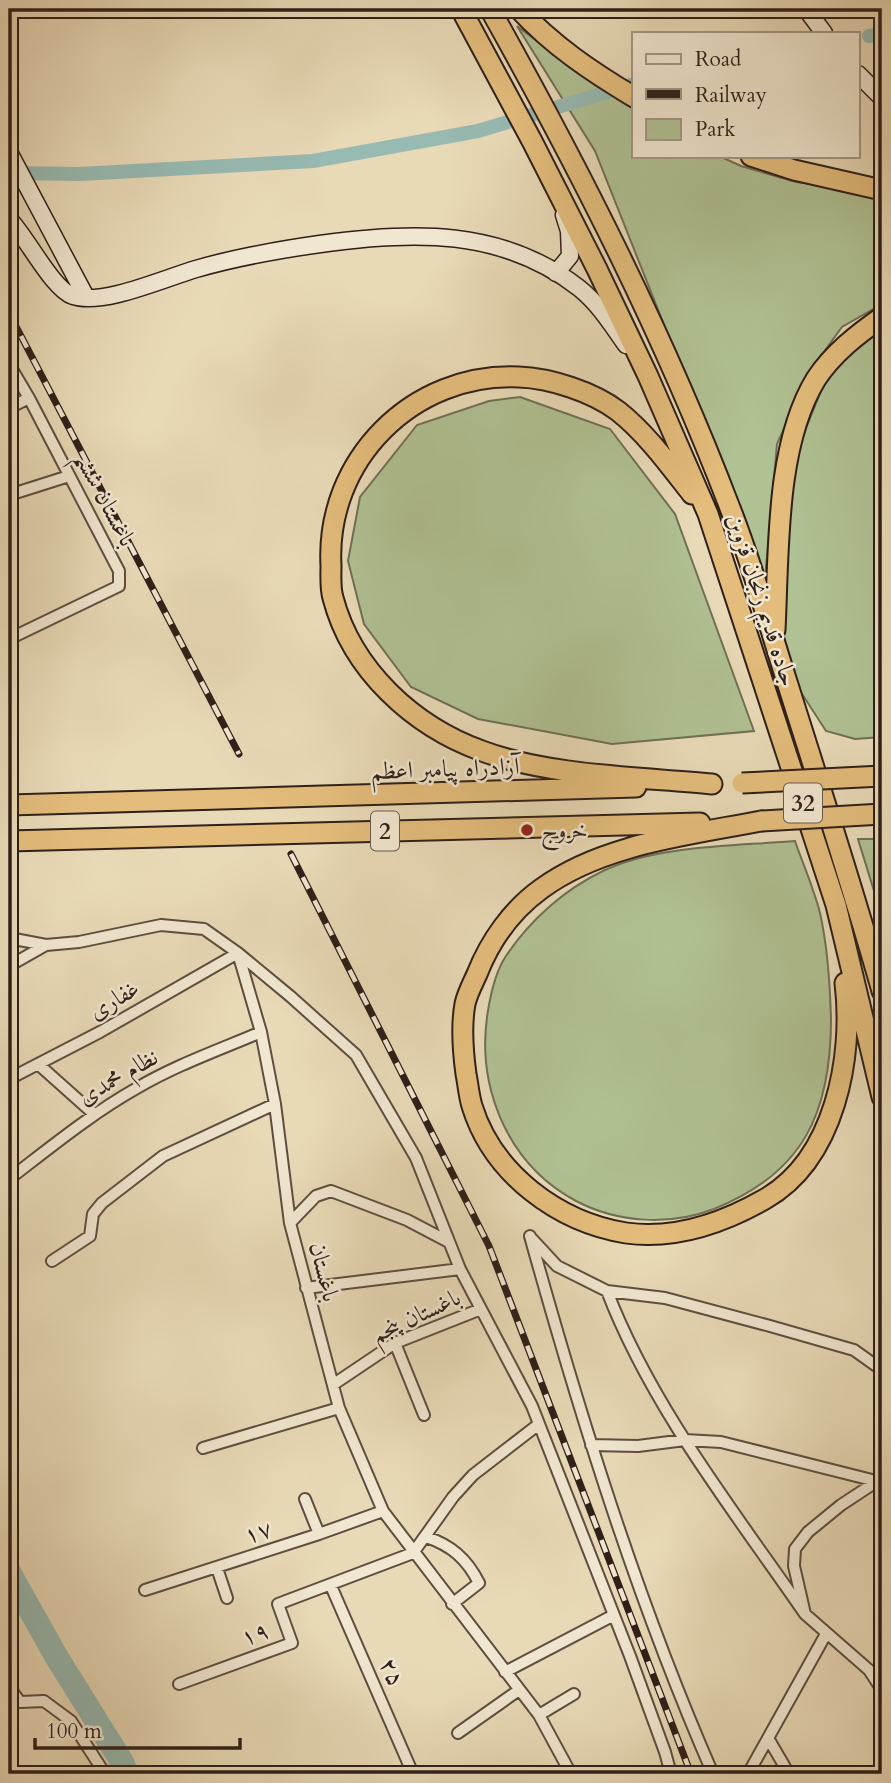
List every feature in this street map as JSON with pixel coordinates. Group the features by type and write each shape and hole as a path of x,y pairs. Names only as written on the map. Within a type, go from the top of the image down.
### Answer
{"highway":[{"name":"جاده قدیم زنجان قزوین","path":"461,9 505,88 648,376 708,514 836,905 882,1097"},
{"name":"جاده قدیم زنجان قزوین","path":"490,9 558,133 621,258 672,368 731,509 882,988"},
{"path":"519,9 537,29 569,54 626,92"},
{"path":"757,158 794,170 882,190"},
{"path":"774,641 780,526 789,448 800,409 817,377 835,355 857,334 882,317"},
{"path":"708,514 654,446 617,410 578,390 537,378 495,376 449,386 411,405 380,431 355,465 337,504 330,547 332,595 344,632 366,669 401,704 439,730 481,751 528,765 712,784"},
{"name":"آزادراه پیامبر اعظم","path":"9,805 743,783 882,776"},
{"name":"2","path":"9,841 761,821 882,814"},
{"path":"761,821 640,844 569,871 540,889 496,934 465,1004 463,1053 472,1106 499,1158 544,1200 570,1217 629,1233 693,1230 722,1221 782,1189 815,1150 835,1105 843,1059 847,1001 836,905"}],"street":[{"path":"806,9 823,32"},
{"path":"860,76 882,98"},
{"path":"9,152 86,297"},
{"path":"556,190 569,231 570,256 556,273"},
{"path":"9,219 59,288 72,296 86,297 109,297 232,258 329,242 419,234 501,247 535,260 579,288 597,305 648,376"},
{"name":"باغستان ششم","path":"9,364 120,571 119,586 9,639"},
{"path":"9,408 29,398"},
{"path":"9,495 68,476"},
{"path":"9,938 46,945 79,942 161,925 204,929 290,996 356,1055 416,1158 447,1241 539,1424 614,1615 671,1774"},
{"path":"9,966 46,945"},
{"name":"باغستان","path":"238,953 261,1032 275,1104 290,1223 339,1408 383,1511 539,1715 570,1774"},
{"name":"غفاری","path":"9,1078 100,1032 238,953"},
{"name":"نظام محمدی","path":"9,1178 94,1114 139,1087 261,1032"},
{"path":"38,1064 94,1114"},
{"path":"52,1261 90,1236 93,1214 102,1203 163,1156 275,1104"},
{"path":"290,1223 316,1196 331,1191 407,1220 447,1241"},
{"path":"713,1774 681,1701 637,1585 591,1445 530,1236 557,1266 607,1291 664,1297 794,1332 854,1350 882,1370"},
{"path":"306,1288 460,1269"},
{"path":"607,1291 622,1331 685,1440 805,1614 869,1670 882,1690"},
{"name":"باغستان پنجم","path":"334,1384 395,1343 481,1309"},
{"path":"395,1343 424,1415"},
{"path":"203,1448 339,1408"},
{"path":"331,1586 413,1553 453,1497 473,1475 539,1424"},
{"path":"591,1445 638,1446 685,1440 721,1442 879,1480"},
{"path":"805,1614 794,1566 796,1549 808,1532 841,1505 879,1480"},
{"path":"305,1499 319,1534"},
{"name":"۱۷","path":"145,1590 383,1511"},
{"path":"426,1537 443,1542 453,1549 472,1569 479,1583 452,1604"},
{"path":"217,1568 228,1598"},
{"name":"۱۹","path":"179,1684 292,1643 278,1604 331,1586"},
{"name":"۲۵","path":"331,1586 413,1774"},
{"path":"505,1672 614,1615"},
{"path":"748,1774 826,1634"},
{"path":"869,1670 882,1674"},
{"path":"9,1687 20,1702 44,1701 71,1721 105,1774"},
{"path":"458,1733 519,1690"},
{"path":"539,1715 574,1694"},
{"path":"768,1738 789,1774"}],"green space":[{"path":"517,26 597,86 632,108 632,158 723,158 796,182 882,192 882,304 842,327 810,371 777,444 765,579 595,151"},
{"path":"882,327 882,737 855,739 826,731 795,683 783,640 785,544 796,453 825,381 865,338"},
{"path":"520,397 610,429 675,514 754,731 612,744 478,719 411,687 364,624 348,561 360,497 417,425 489,401"},
{"path":"858,839 882,839 882,917"},
{"path":"795,841 815,895 823,926 831,1019 830,1052 818,1110 791,1158 745,1194 714,1209 680,1218 644,1220 609,1214 576,1201 551,1185 530,1165 513,1143 500,1118 491,1091 486,1063 489,1005 493,986 506,956 537,918 562,896 589,878 624,862 671,851"}],"waterway":[{"path":"869,36 882,34"},
{"path":"9,173 80,174 313,161 478,131 632,85"},
{"path":"9,1572 127,1774"}],"railway":[{"path":"9,313 239,754"},
{"path":"291,854 489,1246 691,1774"}],"place":[{"name":"خروج","path":"527,830"}]}
